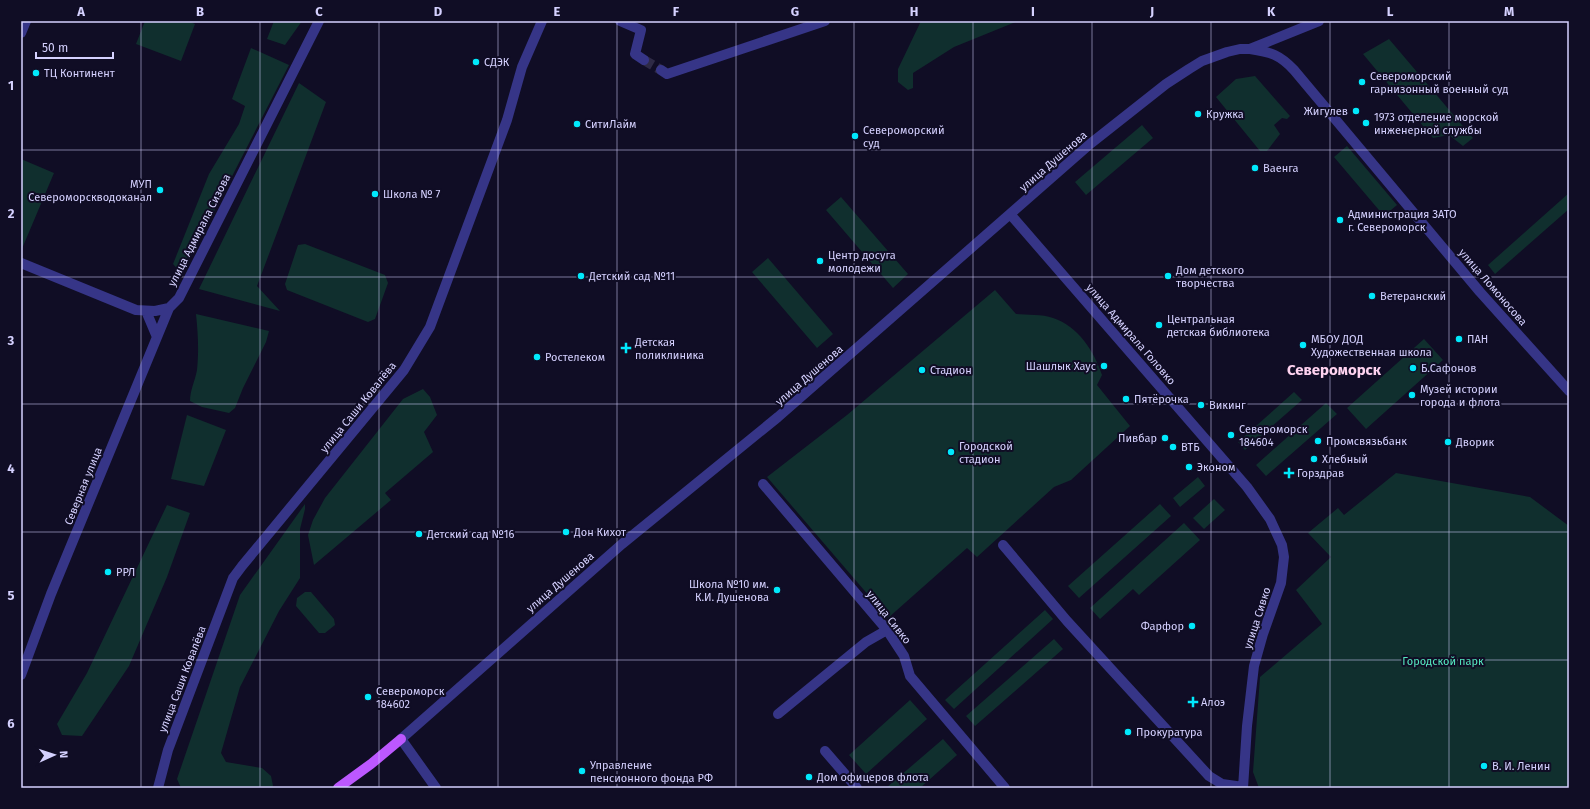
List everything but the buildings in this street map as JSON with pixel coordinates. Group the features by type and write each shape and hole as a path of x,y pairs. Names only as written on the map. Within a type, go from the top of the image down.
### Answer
{"main road":[{"name":"улица Душенова","path":"338,788 371,764 401,739"}],"street":[{"path":"21,33 26,21"},
{"name":"улица Адмирала Сизова","path":"169,308 179,298 319,21"},
{"name":"улица Саши Ковалёва","path":"158,788 168,750 233,578 402,373 430,327 507,120 522,67 542,21"},
{"path":"620,21 641,30 635,54 644,60"},
{"path":"661,70 667,74 825,21"},
{"name":"улица Душенова","path":"401,739 622,544 778,417 1090,144 1172,80 1202,61 1240,49 1250,50 1319,21"},
{"name":"улица Ломоносова","path":"1250,50 1267,52 1276,55 1284,60 1294,70 1480,292 1569,391"},
{"name":"улица Адмирала Головко","path":"1010,214 1233,471"},
{"path":"21,263 136,310 146,311 169,308"},
{"name":"Северная улица","path":"21,675 52,594 169,308"},
{"path":"146,311 157,337"},
{"name":"улица Сивко","path":"1003,545 1067,621 1209,776 1222,784 1243,788 1247,726 1254,666 1263,634 1281,583 1284,557 1282,545 1270,519 1247,487 1233,471"},
{"name":"улица Сивко","path":"763,484 886,630 904,656 910,676 1005,788"},
{"path":"778,714 866,642 886,630"},
{"path":"401,739 436,788"},
{"path":"825,751 857,788"}],"green space":[{"path":"145,21 188,21 195,24 181,61 136,44"},
{"path":"274,21 302,21 285,45 267,39"},
{"path":"921,21 1018,21 954,47 913,73 913,88 908,90 898,82 898,69"},
{"path":"1389,39 1473,138 1463,146 1449,135 1433,138 1363,54"},
{"path":"251,48 289,65 182,274 173,264 209,174 239,124 245,106 232,99"},
{"path":"1255,76 1290,116 1287,119 1282,118 1274,125 1280,134 1267,151 1260,151 1216,97 1236,79"},
{"path":"299,83 326,102 257,286 280,311 199,289"},
{"path":"1142,125 1153,138 1086,195 1075,182"},
{"path":"1347,146 1397,205 1384,216 1334,157"},
{"path":"21,159 54,173 21,251"},
{"path":"1569,193 1569,209 1495,274 1488,265"},
{"path":"841,197 908,274 893,288 826,210"},
{"path":"305,244 385,275 388,283 375,319 368,322 287,290 285,284 298,245"},
{"path":"768,258 833,334 817,348 752,272"},
{"name":"Городской стадион","path":"995,290 1016,314 1039,315 1053,318 1070,327 1084,340 1099,366 1102,375 1097,385 1130,426 1071,480 1054,487 977,557 967,548 888,618 767,477 847,415"},
{"path":"196,314 269,331 266,342 243,388 235,408 229,413 202,407 190,401 198,363"},
{"path":"1424,339 1443,360 1366,429 1347,408"},
{"path":"423,389 430,397 437,415 424,432 433,452 385,493 391,500 314,565 308,535 313,520 325,498 403,399"},
{"path":"1294,392 1302,400 1245,450 1238,442"},
{"path":"1326,403 1337,414 1266,476 1256,465"},
{"path":"187,415 226,430 204,486 171,479"},
{"name":"Городской парк","path":"1396,473 1530,497 1569,526 1569,788 1259,788 1253,772 1260,677 1322,624 1296,590 1331,557 1308,533 1338,508 1344,515"},
{"path":"1198,477 1205,486 1180,507 1173,498"},
{"path":"1214,499 1225,510 1204,529 1193,518"},
{"path":"305,504 300,529 300,578 279,611 240,687 221,753 226,762 262,768 271,776 273,786 272,788 181,788 177,779 240,595"},
{"path":"1160,504 1171,516 1079,598 1068,586"},
{"path":"167,505 190,513 167,577 129,666 82,736 62,735 57,724 87,673"},
{"path":"1184,523 1200,540 1139,595 1133,589 1100,619 1090,608"},
{"path":"305,592 311,592 334,619 335,625 325,633 319,633 296,606 297,598"},
{"path":"1045,610 1053,619 954,709 945,700"},
{"path":"1054,639 1063,649 975,726 966,716"},
{"path":"910,700 927,719 866,774 849,755"},
{"path":"943,739 957,755 920,788 886,788"}],"tunnel":[{"path":"644,60 661,70"}],"place":[{"name":"СДЭК","path":"476,62"},
{"name":"ТЦ Континент","path":"36,73"},
{"name":"Североморский гарнизонный военный суд","path":"1362,82"},
{"name":"Жигулев","path":"1356,111"},
{"name":"Кружка","path":"1198,114"},
{"name":"1973 отделение морской инженерной службы","path":"1366,123"},
{"name":"СитиЛайм","path":"577,124"},
{"name":"Североморский суд","path":"855,136"},
{"name":"Ваенга","path":"1255,168"},
{"name":"МУП Североморскводоканал","path":"160,190"},
{"name":"Школа № 7","path":"375,194"},
{"name":"Администрация ЗАТО г. Североморск","path":"1340,220"},
{"name":"Центр досуга молодежи","path":"820,261"},
{"name":"Детский сад №11","path":"581,276"},
{"name":"Дом детского творчества","path":"1168,276"},
{"name":"Ветеранский","path":"1372,296"},
{"name":"Центральная детская библиотека","path":"1159,325"},
{"name":"ПАН","path":"1459,339"},
{"name":"МБОУ ДОД Художественная школа","path":"1303,345"},
{"name":"Детская поликлиника","path":"626,348"},
{"name":"Ростелеком","path":"537,357"},
{"name":"Шашлык Хаус","path":"1104,366"},
{"name":"Б.Сафонов","path":"1413,368"},
{"name":"Стадион","path":"922,370"},
{"name":"Музей истории города и флота","path":"1412,395"},
{"name":"Пятёрочка","path":"1126,399"},
{"name":"Викинг","path":"1201,405"},
{"name":"Североморск 184604","path":"1231,435"},
{"name":"Пивбар","path":"1165,438"},
{"name":"Промсвязьбанк","path":"1318,441"},
{"name":"Дворик","path":"1448,442"},
{"name":"ВТБ","path":"1173,447"},
{"name":"Городской стадион","path":"951,452"},
{"name":"Хлебный","path":"1314,459"},
{"name":"Эконом","path":"1189,467"},
{"name":"Горздрав","path":"1289,473"},
{"name":"Дон Кихот","path":"566,532"},
{"name":"Детский сад №16","path":"419,534"},
{"name":"РРЛ","path":"108,572"},
{"name":"Школа №10 им. К.И. Душенова","path":"777,590"},
{"name":"Фарфор","path":"1192,626"},
{"name":"Североморск 184602","path":"368,697"},
{"name":"Алоэ","path":"1193,702"},
{"name":"Прокуратура","path":"1128,732"},
{"name":"В. И. Ленин","path":"1484,766"},
{"name":"Управление пенсионного фонда РФ","path":"582,771"},
{"name":"Дом офицеров флота","path":"809,777"}],"district":[{"name":"Североморск","path":"1334,370"}]}
